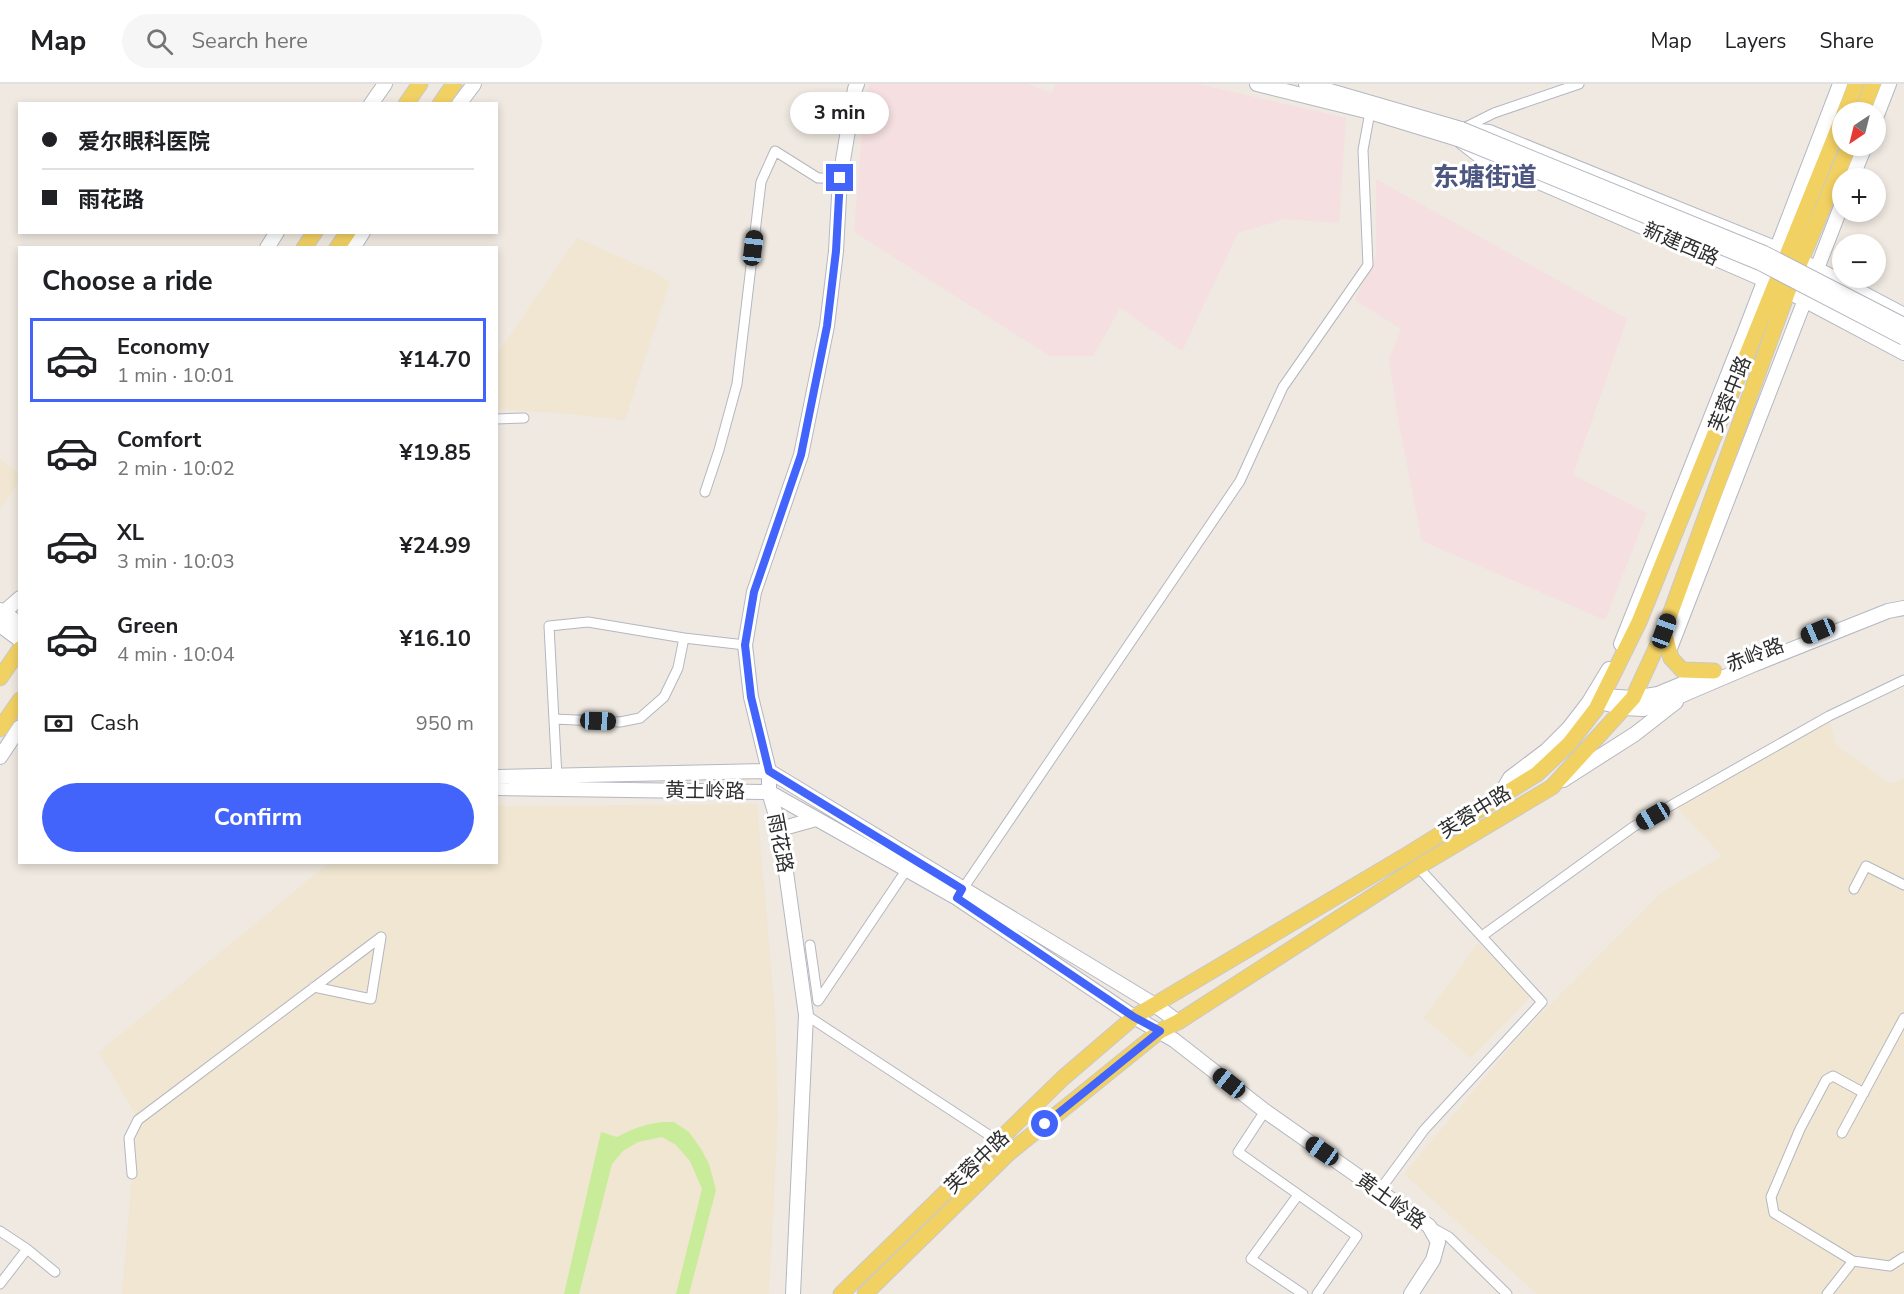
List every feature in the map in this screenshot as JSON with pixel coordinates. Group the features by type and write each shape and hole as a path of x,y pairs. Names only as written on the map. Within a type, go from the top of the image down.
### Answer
{"main road":[{"path":"407,102 420,84"},
{"path":"442,102 454,84"},
{"path":"1849,102 1856,84"},
{"path":"1866,102 1873,84"},
{"name":"芙蓉中路","path":"842,1294 1063,1078 1134,1017 1537,774 1569,744 1602,699 1639,622 1832,145"},
{"name":"芙蓉中路","path":"1788,254 1843,156"},
{"name":"芙蓉中路","path":"865,1294 1009,1153 1160,1031 1178,1022 1418,867 1552,787 1628,703 1664,631 1776,285"},
{"path":"1664,631 1671,658 1682,670 1714,671"},
{"path":"0,678 18,652"},
{"path":"0,729 18,703"}],"street":[{"path":"372,102 385,84"},
{"path":"460,102 474,84"},
{"name":"雨花路","path":"793,1294 806,1015 780,829 769,792 769,771 751,697 745,645 754,592 801,455 827,326 836,251 840,178 857,84"},
{"name":"新建西路","path":"1257,84 1460,134 1760,263 1904,338"},
{"name":"新建西路","path":"1306,84 1460,134 1764,253 1904,325"},
{"path":"1460,134 1494,113 1579,84"},
{"path":"1788,254 1840,84"},
{"path":"1882,102 1889,84"},
{"path":"960,894 1240,481 1282,387 1368,265 1363,150 1370,112"},
{"name":"新建西路","path":"1460,134 1489,132 1788,254 1904,315"},
{"name":"新建西路","path":"1460,134 1481,157 1776,285 1904,353"},
{"path":"705,492 737,384 761,182 775,151 818,178 840,178"},
{"path":"1669,651 1835,222"},
{"path":"1499,797 1510,778 1547,750 1569,728 1589,702 1619,649 1776,285"},
{"path":"498,419 524,418"},
{"path":"1,616 18,600"},
{"name":"赤岭路","path":"1628,703 1658,694 1875,607 1904,600"},
{"name":"赤岭路","path":"1602,699 1628,703 1643,709 1888,611 1904,608"},
{"path":"1,616 18,623"},
{"path":"1,616 18,637"},
{"path":"556,777 549,626 588,622 684,638 745,645"},
{"path":"554,719 620,722 640,718 664,697 678,668 684,638"},
{"path":"1482,936 1633,827 1829,716 1904,680"},
{"name":"赤岭路","path":"1552,787 1635,734 1689,692"},
{"path":"0,757 18,730"},
{"name":"黄土岭路","path":"498,777 769,771 960,894 1134,1017 1174,1040 1265,1111 1429,1226 1438,1242 1433,1260 1411,1294"},
{"name":"黄土岭路","path":"498,788 769,792 907,869 960,894 1155,1005 1178,1022"},
{"path":"780,829 816,819"},
{"path":"1854,889 1866,866 1904,885"},
{"path":"1379,1191 1424,1130 1542,1002 1418,867"},
{"path":"810,945 818,1001 907,869"},
{"path":"132,1174 129,1138 138,1120 314,987 381,937 371,999 314,987"},
{"path":"806,1015 998,1142"},
{"path":"1842,1133 1904,1018"},
{"path":"1864,1093 1833,1076 1826,1080 1800,1129 1771,1197 1774,1213 1853,1261 1890,1266 1904,1257"},
{"path":"1265,1111 1238,1152 1357,1236 1317,1294"},
{"path":"1298,1195 1251,1259 1303,1294"},
{"path":"1429,1226 1449,1237 1507,1294"},
{"path":"0,1231 55,1272"},
{"path":"0,1284 27,1249"},
{"path":"1827,1294 1853,1261"}],"shaded area":[{"path":"870,84 1028,84 1052,93 1056,84 1198,84 1346,118 1339,223 1284,219 1238,233 1182,351 1120,308 1093,356 1050,356 854,232 865,95"},
{"path":"1376,179 1627,319 1573,475 1647,513 1605,620 1422,541 1398,419 1389,359 1401,329 1355,300 1376,256"},
{"path":"577,238 651,271 670,282 625,420 498,409 498,353"},
{"path":"0,459 18,472 18,485 0,509"},
{"path":"1829,716 1836,745 1890,784 1904,779 1904,1294 1537,1294 1404,1174 1522,1033 1662,892 1722,856 1673,803"},
{"path":"757,804 775,1012 778,1117 769,1294 122,1294 132,1174 129,1138 138,1120 99,1052 328,864 498,864 498,806"},
{"path":"1478,943 1531,996 1471,1058 1424,1018"}],"green space":[{"path":"674,1122 689,1132 709,1164 716,1190 689,1294 676,1294 702,1189 690,1161 676,1145 662,1137 638,1142 623,1151 612,1164 579,1294 564,1294 601,1132 617,1137 639,1127"}],"district":[{"name":"东塘街道","path":"1485,177"}],"route":[{"path":"840,178 836,251 827,326 801,455 754,592 745,645 751,697 769,771 962,889 957,898 1134,1017 1160,1031 1045,1124"}]}
